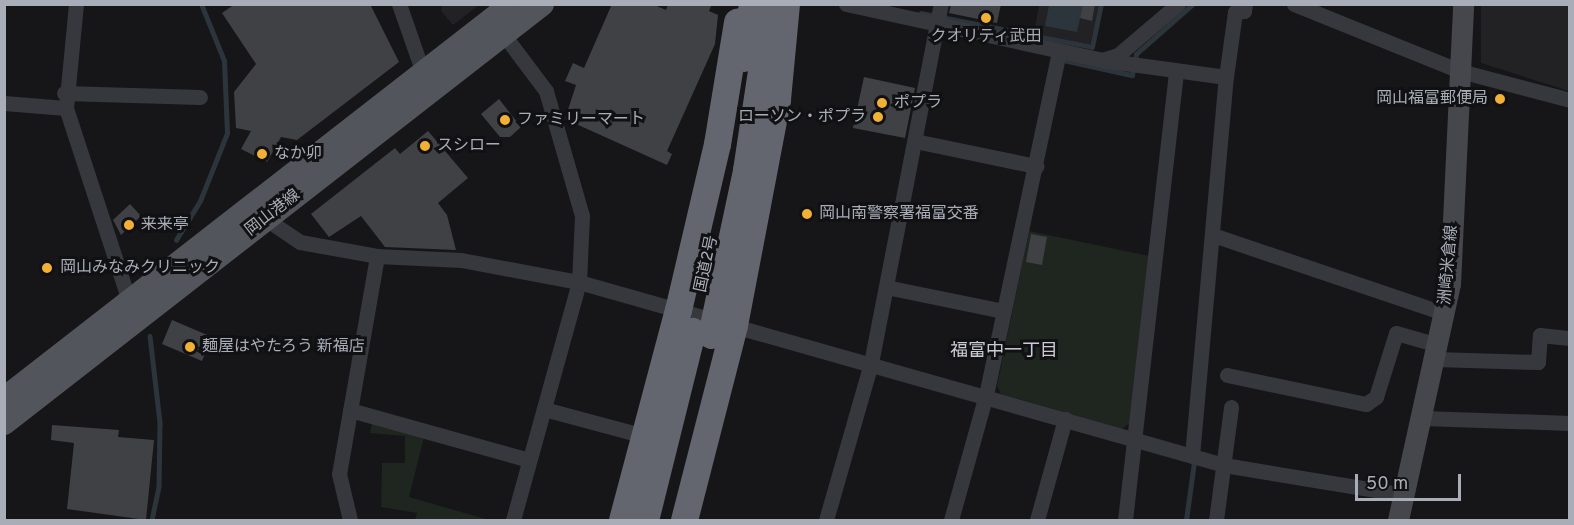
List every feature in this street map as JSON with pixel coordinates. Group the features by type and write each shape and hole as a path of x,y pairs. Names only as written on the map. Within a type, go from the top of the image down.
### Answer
{"highway":[{"name":"国道2号","path":"645,520 704,325 746,170 771,4"},
{"path":"622,520 645,436 704,325 777,99 786,4"},
{"name":"国道2号","path":"664,520 704,325 727,166 742,6"},
{"path":"684,520 704,325"}],"main road":[{"name":"岡山港線","path":"4,399 266,219 427,82 512,4"},
{"name":"岡山港線","path":"4,423 132,312 427,82 504,34 542,4"},
{"name":"洲崎米倉線","path":"1398,520 1437,352 1450,284 1463,4"}],"street":[{"path":"76,4 65,100 132,312"},
{"path":"399,4 427,82"},
{"path":"846,4 939,15 1055,53 1176,74 1227,77"},
{"path":"1102,60 1118,55 1178,4"},
{"path":"1294,4 1460,71 1569,100"},
{"path":"1192,456 1216,235 1227,77 1241,9"},
{"path":"826,520 871,363 939,15"},
{"path":"504,34 546,91 582,216 579,282 513,520"},
{"path":"951,520 986,395 999,310 1055,53"},
{"path":"1125,520 1176,74"},
{"path":"4,103 200,97"},
{"path":"915,141 1030,164"},
{"path":"266,219 300,242 377,256 461,260 579,282 704,325 871,363 1224,465 1404,495"},
{"path":"1216,235 1444,313"},
{"path":"350,520 339,474 377,256"},
{"path":"886,287 999,310"},
{"path":"1227,375 1366,404 1376,397 1396,333 1437,352 1538,362 1539,335 1569,338"},
{"path":"1216,520 1231,407"},
{"path":"544,409 645,436"},
{"path":"350,410 529,460"},
{"path":"1422,418 1569,423"},
{"path":"1037,520 1065,419"}],"shaded area":[{"path":"442,4 479,5 453,25 441,11"},
{"path":"1039,5 1099,5 1090,45 1034,33"},
{"path":"1049,5 1083,5 1077,32 1045,26"},
{"path":"1481,5 1569,5 1569,91 1481,63"},
{"path":"1029,231 1149,256 1130,423 1122,429 1001,394 997,386"},
{"path":"372,421 424,437 409,497 489,520 415,520 417,513 381,507 382,463 405,463 405,436 370,433"}],"building":[{"path":"235,4 370,4 399,62 297,140 281,137 267,162 241,149 251,131 236,128 234,92 256,64 222,13"},
{"path":"612,4 652,4 666,10 668,4 712,4 709,11 718,15 715,44 667,151 672,154 667,165 565,119 576,85 565,81 573,63 584,68"},
{"name":"クオリティ武田","path":"951,4 1001,4 997,23 949,13"},
{"path":"1083,4 1095,4 1092,21 1080,18"},
{"path":"864,77 915,88 905,138 853,128"},
{"path":"499,99 521,127 510,137 500,137 481,114"},
{"path":"428,131 468,178 438,203 447,215 456,250 385,247 361,216 329,237 311,214 395,148 400,154"},
{"path":"130,204 141,216 121,235 113,220"},
{"path":"1031,234 1047,237 1042,265 1026,262"},
{"path":"172,320 212,337 202,361 162,344"},
{"path":"52,425 119,430 118,437 154,440 146,520 67,509 74,443 51,440"}],"waterway":[{"path":"176,240 200,201 227,133 224,61 201,4"},
{"path":"921,13 1092,47 1101,4"},
{"path":"1059,59 1132,75 1136,54 1193,4"},
{"path":"150,336 160,423 159,487 152,520"},
{"path":"1186,520 1194,462"}],"place":[{"name":"クオリティ武田","path":"986,18"},
{"name":"岡山福富郵便局","path":"1500,99"},
{"name":"ポプラ","path":"882,103"},
{"name":"ローソン・ポプラ","path":"878,117"},
{"name":"ファミリーマート","path":"505,120"},
{"name":"スシロー","path":"425,146"},
{"name":"なか卯","path":"262,154"},
{"name":"岡山南警察署福富交番","path":"807,214"},
{"name":"来来亭","path":"129,225"},
{"name":"岡山みなみクリニック","path":"47,268"},
{"name":"麺屋はやたろう 新福店","path":"190,347"}],"district":[{"name":"福富中一丁目","path":"1004,352"}]}
